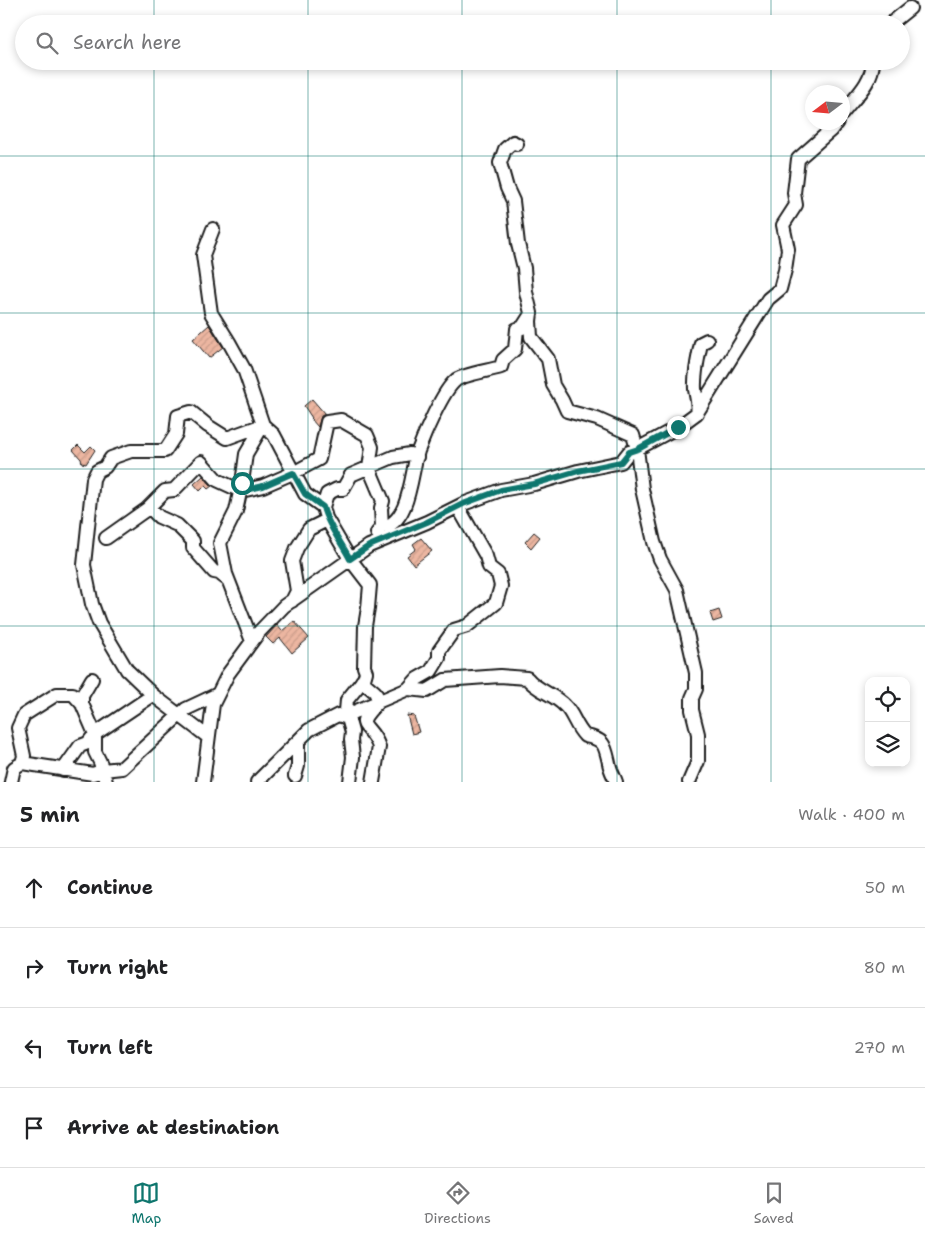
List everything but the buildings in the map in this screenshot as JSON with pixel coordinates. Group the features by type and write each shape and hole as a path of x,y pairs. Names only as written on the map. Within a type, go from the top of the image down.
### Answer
{"street":[{"path":"901,15 910,8"},
{"path":"850,104 865,85 872,70"},
{"path":"203,782 213,704 228,674 252,641 284,606 292,600 369,546 501,490 534,484 578,471 621,462 629,452 678,427 697,414 768,300 780,289 788,249 782,226 796,205 794,193 798,159 831,130"},
{"path":"517,144 513,142 506,148 500,162 507,188 513,201 518,244 524,268 526,292 531,314 531,337 548,359 553,385 567,411 597,419 633,435 638,449 642,488 654,542 660,559 677,590 696,673 696,689 692,698 692,710 698,734 698,761 689,782"},
{"path":"213,229 203,255 211,313 244,369 264,424 274,435 305,494 323,507 327,520 355,555 370,586 364,626 364,667 366,672 362,681 347,700 348,717 352,732 353,757 350,782"},
{"path":"355,555 382,527 387,527 395,520 405,506 417,457 443,397 457,380 501,368 503,360 514,349 517,329 522,328 531,314"},
{"path":"697,414 699,404 696,391 696,363 701,344 707,340"},
{"path":"208,736 154,695 127,670 99,623 92,604 84,565 94,478 97,471 105,467 111,458 131,451 165,451 176,434 178,416 184,414 192,412 208,426 227,438 264,424"},
{"path":"106,538 149,507 165,491 174,490 201,462 217,480 241,491 263,486 293,473 319,459 327,422 341,420 367,435 372,447 369,468 383,501 381,508 382,527"},
{"path":"252,641 228,580 220,543 236,511 246,454 264,424"},
{"path":"323,507 328,494 337,489 343,489 351,475 402,455 410,454 417,457"},
{"path":"149,507 159,517 177,525 193,541 193,548 214,572 228,580"},
{"path":"257,782 309,730 338,715 348,717 408,689 417,678 431,671 439,658 439,651 454,630 467,626 496,603 501,586 498,574 490,567 486,556 458,507"},
{"path":"292,600 297,591 292,561 297,548 310,529 327,520"},
{"path":"408,689 427,691 445,680 500,676 526,678 566,707 575,725 585,736 603,745 608,752 609,764 616,782"},
{"path":"82,704 82,696 92,679"},
{"path":"362,681 375,692 380,701"},
{"path":"12,782 14,768 22,762 24,756 18,728 24,715 57,694 73,694 82,704 94,734 95,752 105,776"},
{"path":"22,762 105,776 122,768 186,709 218,694"},
{"path":"63,770 80,746 88,743 94,734 154,695"},
{"path":"373,782 379,747 364,723 364,719 365,715 380,701"},
{"path":"296,779 298,742"},
{"path":"270,769 285,770 296,779"}],"route":[{"path":"242,483 241,491 263,486 293,473 305,494 323,507 326,518 350,559 369,546 427,522 463,504 501,490 534,484 609,463 621,462 629,452 678,427"}]}
